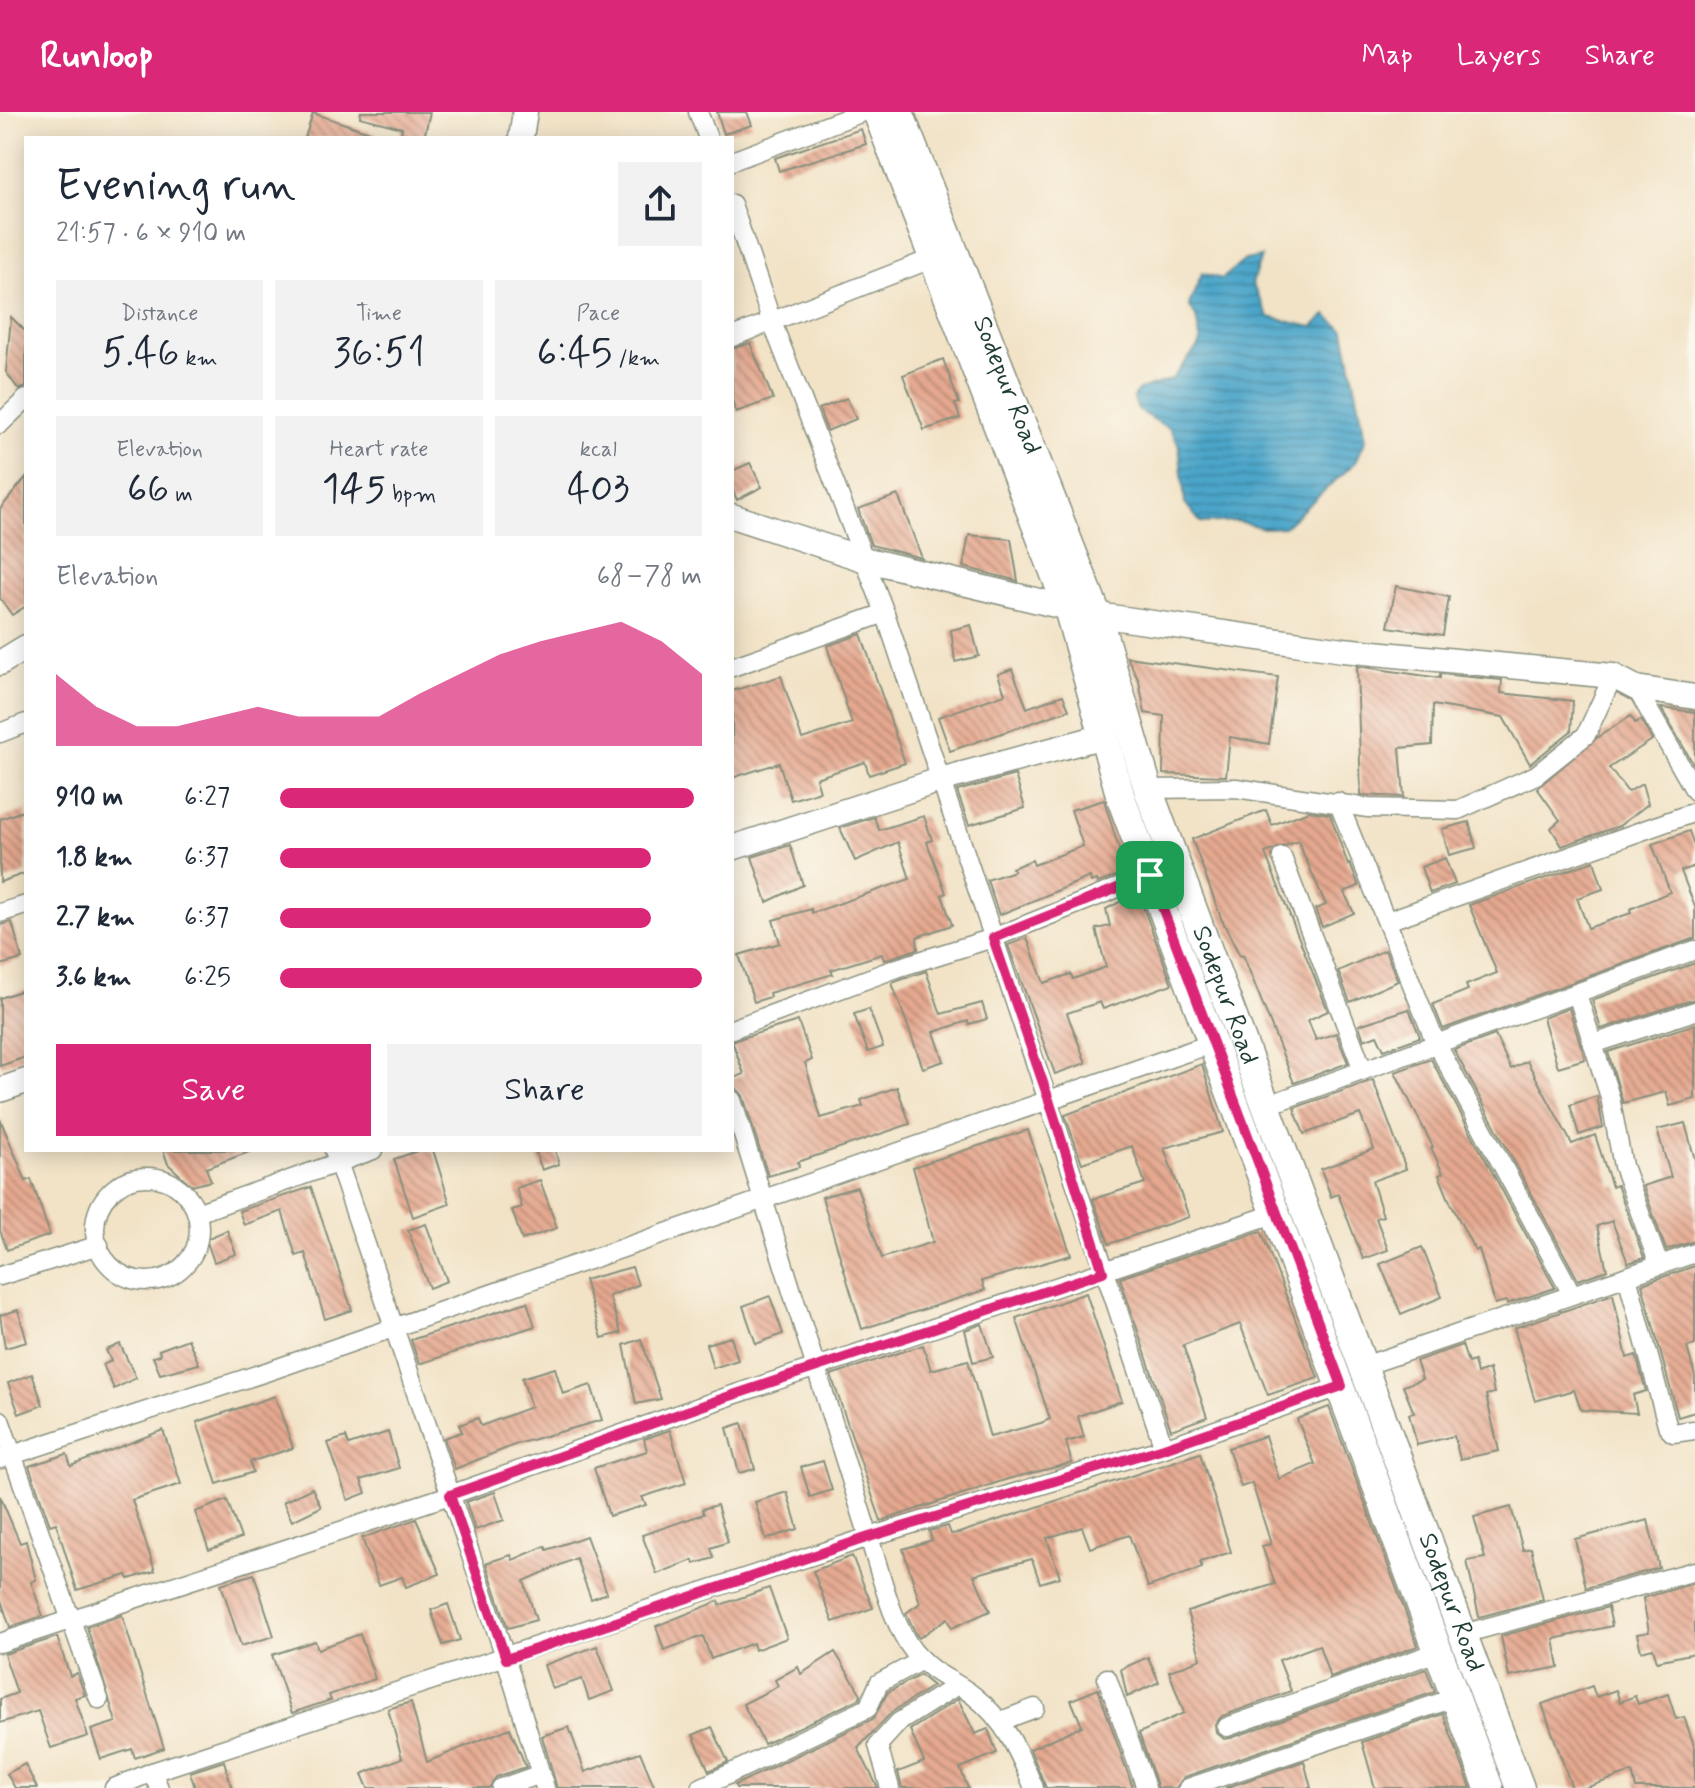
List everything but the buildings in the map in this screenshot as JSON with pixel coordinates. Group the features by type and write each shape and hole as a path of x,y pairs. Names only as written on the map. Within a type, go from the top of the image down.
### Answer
{"main road":[{"path":"877,112 931,259 1068,608 1121,798 1489,1788"},
{"name":"Sodepur Road","path":"899,112 1097,615 1148,789 1520,1788"}],"street":[{"path":"521,136 525,112"},
{"path":"698,112 707,136"},
{"path":"734,160 863,112"},
{"path":"734,210 772,322 885,613 1164,1448"},
{"path":"734,336 931,259"},
{"path":"0,424 24,401"},
{"path":"734,517 863,559 1097,615 1343,650 1613,676 1636,688 1695,697"},
{"path":"734,666 885,613"},
{"path":"0,663 24,648"},
{"path":"1148,789 1236,788 1368,808 1458,810 1536,775 1586,735 1613,676"},
{"path":"1636,688 1695,791"},
{"path":"0,733 24,724"},
{"path":"734,847 940,780 1104,736"},
{"path":"1338,802 1437,1045 1572,1294"},
{"path":"1387,921 1695,812"},
{"path":"1282,857 1363,1070"},
{"path":"734,1028 897,968 993,938 1150,875"},
{"path":"0,913 24,906"},
{"path":"1268,1105 1695,950"},
{"path":"1577,994 1610,1097 1623,1166 1659,1265"},
{"path":"1593,1044 1695,1011"},
{"path":"5,1457 1213,1043"},
{"path":"0,1090 24,1082"},
{"path":"734,1107 891,1606 912,1650 938,1677 972,1694 1001,1721 1034,1788"},
{"path":"197,1213 336,1156 361,1152"},
{"path":"336,1156 506,1659 543,1781 501,1788"},
{"path":"144,1177 162,1179 183,1192 197,1213 200,1230 193,1253 177,1272 162,1279 129,1278 114,1269 99,1245 96,1222 101,1204 112,1190 127,1181 144,1177"},
{"path":"0,1643 450,1495 818,1366 1277,1213"},
{"path":"0,1276 99,1245"},
{"path":"1364,1366 1695,1253"},
{"path":"1627,1276 1668,1428 1673,1433 1695,1431"},
{"path":"114,1788 156,1780 869,1537 1164,1448 1342,1386"},
{"path":"0,1420 5,1457 99,1699"},
{"path":"1463,1634 1695,1571"},
{"path":"1227,1727 1440,1651"},
{"path":"700,1788 868,1708 879,1683 922,1660"},
{"path":"1107,1678 1146,1788"},
{"path":"890,1788 878,1745 886,1732 956,1686"},
{"path":"1188,1788 1231,1781 1457,1697"},
{"path":"1001,1721 1035,1708"}],"water":[{"path":"1261,257 1252,284 1269,317 1312,327 1326,315 1344,330 1366,439 1356,462 1284,527 1263,528 1237,521 1201,523 1185,503 1179,445 1170,429 1138,410 1133,397 1139,390 1172,379 1201,343 1196,317 1189,305 1202,273 1222,279 1245,260"}],"route":[{"path":"1150,875 1342,1386 1164,1448 869,1537 506,1659 450,1495 727,1397 1103,1272 1049,1100 993,938 1150,875"}]}
